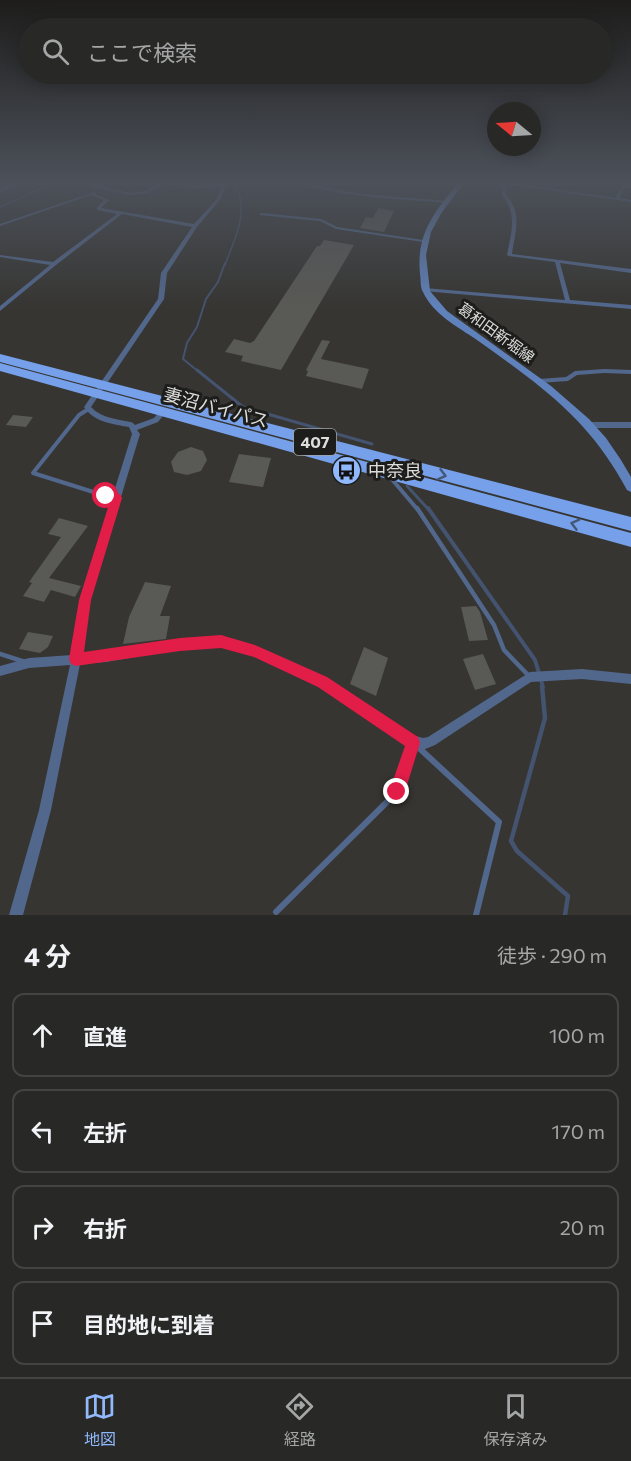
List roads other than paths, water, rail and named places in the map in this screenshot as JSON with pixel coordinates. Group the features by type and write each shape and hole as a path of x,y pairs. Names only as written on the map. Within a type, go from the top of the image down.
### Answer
{"highway":[{"name":"妻沼バイパス","path":"0,358 163,412 631,540"},
{"name":"妻沼バイパス","path":"0,368 99,389 631,524"}],"main road":[{"path":"426,290 422,255 423,241 432,224"},
{"name":"葛和田新堀線","path":"426,290 443,312 561,396 590,425 619,461 631,487"}],"street":[{"path":"0,309 107,224"},
{"path":"182,224 195,226"},
{"path":"163,412 156,420 135,428 87,410 88,404 161,299 164,273 197,224"},
{"path":"328,224 336,228 423,241"},
{"path":"513,224 509,255 631,271"},
{"path":"0,256 54,264"},
{"path":"557,261 568,302"},
{"path":"426,290 631,307"},
{"path":"539,381 568,379 575,373 631,372"},
{"path":"590,425 631,425"},
{"path":"16,915 45,810 76,659 85,600 136,434 135,428"},
{"path":"0,671 29,663 76,659 180,644 221,642 255,651 322,682 413,743 423,744 530,677 582,674 631,679"}],"lane":[{"path":"87,410 79,415 33,473 116,498"},
{"path":"386,473 424,516 494,626 504,650 530,677"},
{"path":"0,654 29,663"},
{"path":"276,912 397,792 413,743 499,822 476,915"}],"waterway":[{"path":"225,265 240,224"},
{"path":"199,372 183,359 187,343 197,327 206,299 218,282 225,263"},
{"path":"197,370 243,407 372,444"},
{"path":"407,486 429,510"},
{"path":"428,508 535,660 539,673"},
{"path":"541,680 543,687"},
{"path":"542,686 545,718 511,841 517,851 568,896 565,915"}],"place":[{"name":"中奈良","path":"347,471"}]}
